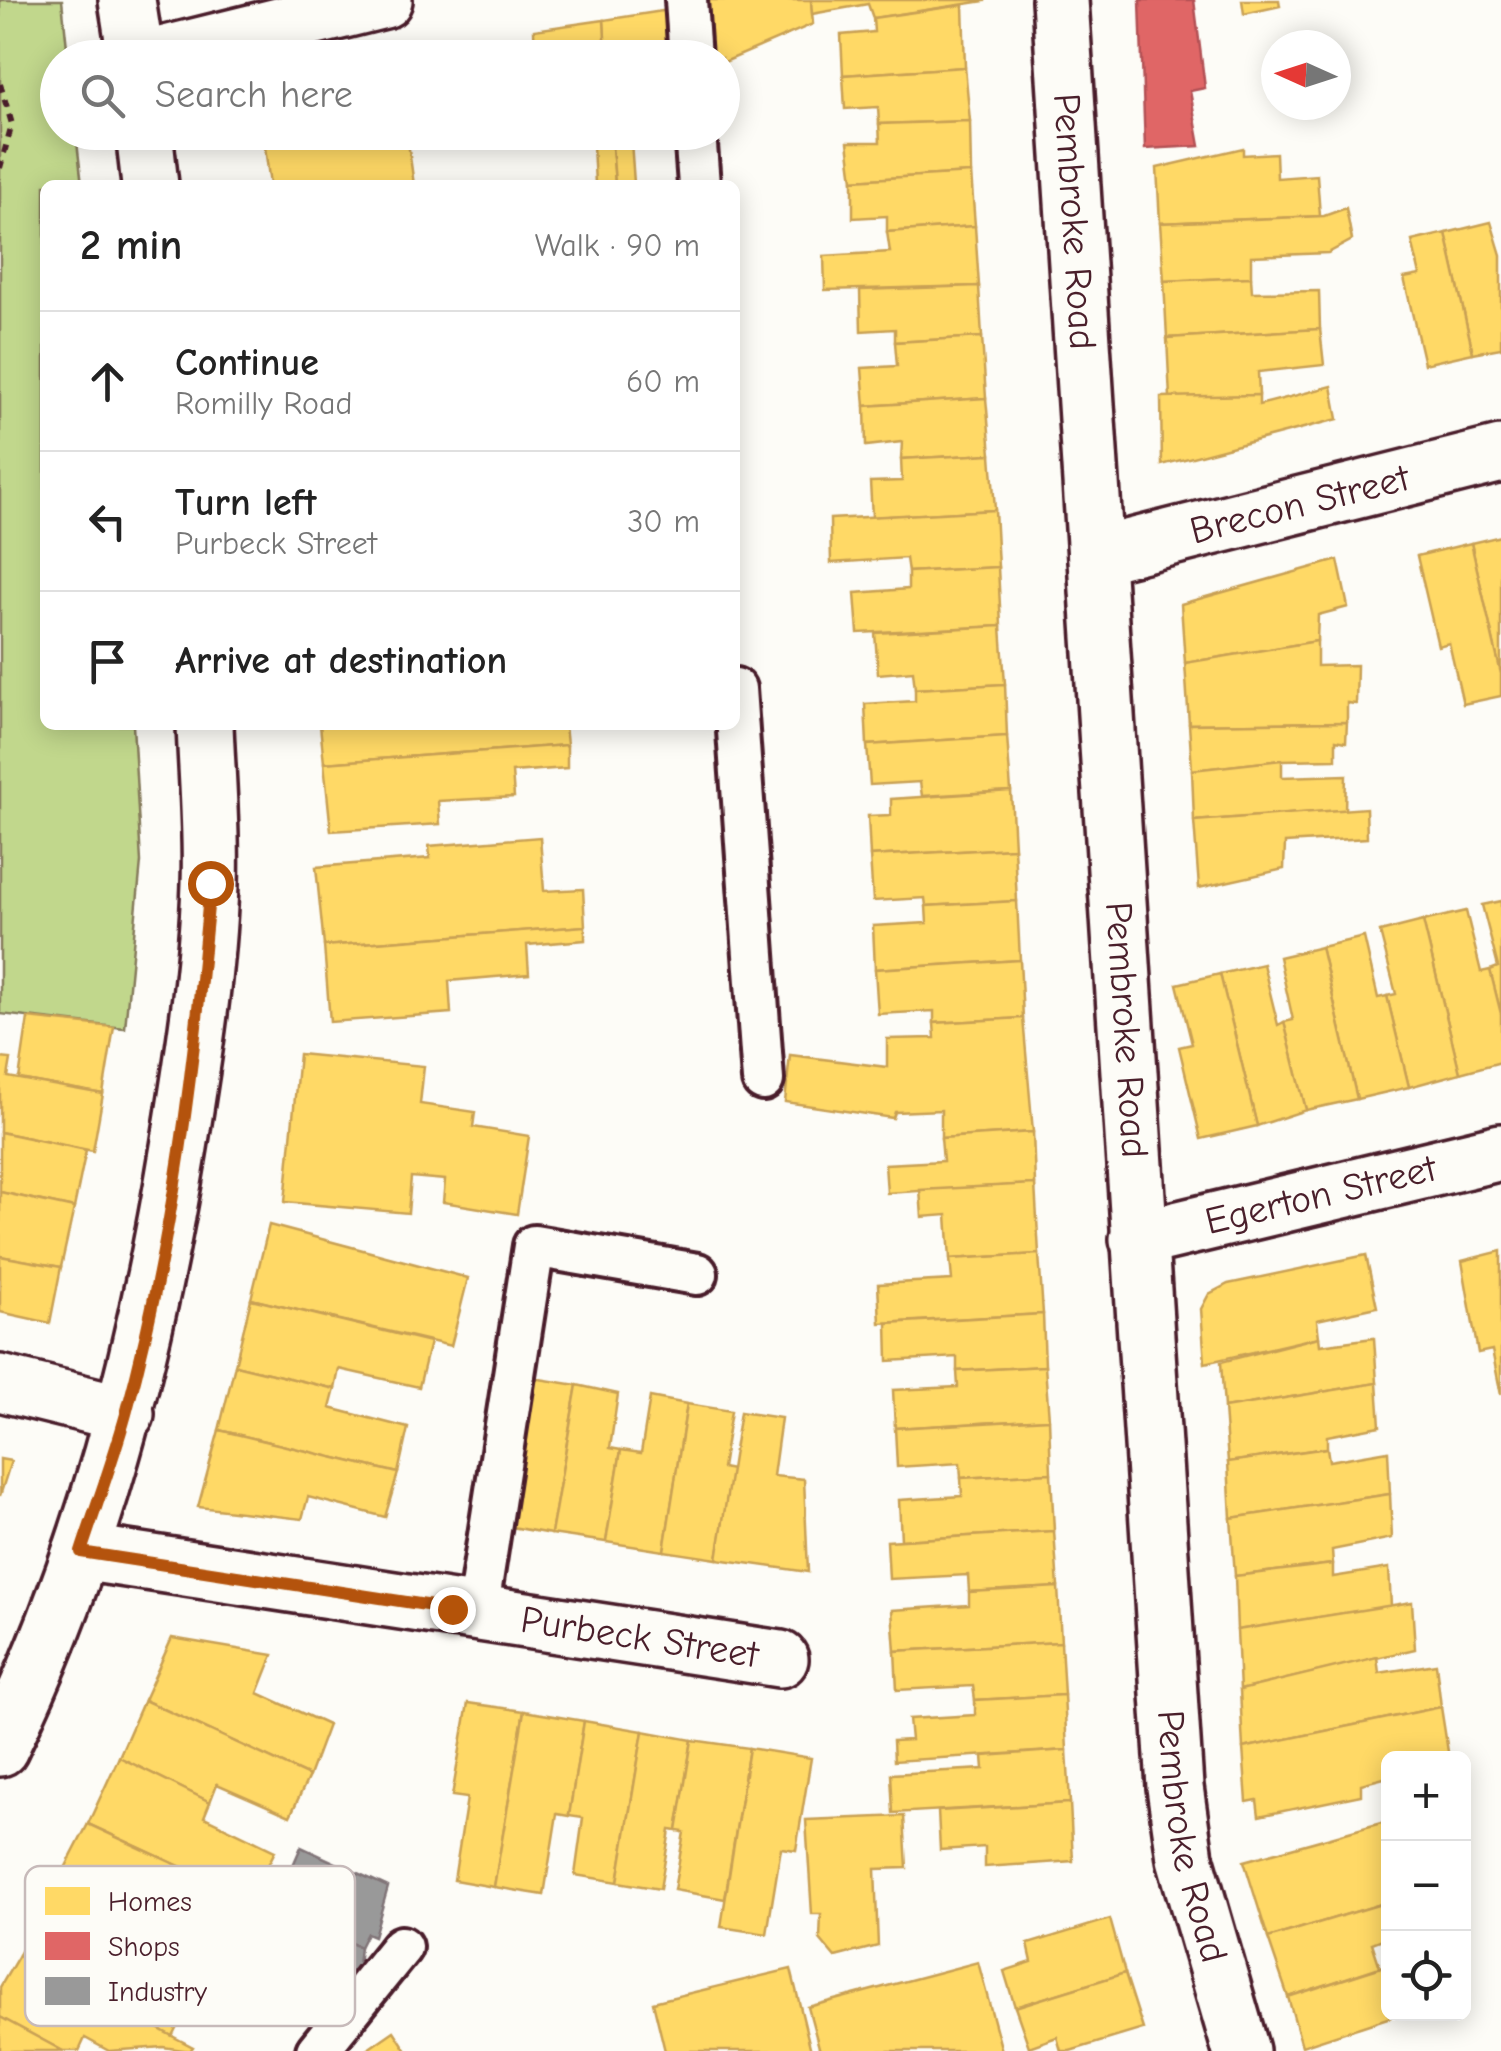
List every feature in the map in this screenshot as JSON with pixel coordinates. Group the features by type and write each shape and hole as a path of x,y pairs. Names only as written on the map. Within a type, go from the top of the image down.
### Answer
{"street":[{"path":"128,0 134,40"},
{"path":"223,40 384,0"},
{"name":"Pembroke Road","path":"1060,0 1174,1786 1185,1858 1241,2051"},
{"path":"146,150 149,180"},
{"name":"Brecon Street","path":"1096,556 1501,454"},
{"path":"0,1748 81,1552 126,1414 163,1243 197,1034 210,883 206,730"},
{"name":"Egerton Street","path":"1138,1239 1501,1152"},
{"path":"0,1382 126,1414"},
{"name":"Purbeck Street","path":"81,1552 780,1659"}],"lane":[{"path":"686,0 689,40"},
{"path":"696,150 699,180"},
{"path":"738,730 763,1080"},
{"path":"476,1613 534,1246 698,1274"},
{"path":"355,2004 401,1948"},
{"path":"317,2051 337,2026"}],"path":[{"path":"0,84 12,124 0,168"}],"green space":[{"path":"0,0 62,0 66,40 40,40 40,150 78,150 81,180 40,180 40,730 133,730 141,862 125,1028 0,1014"}],"building: Homes":[{"path":"699,0 811,0 813,24 740,55 740,40 702,40"},
{"path":"811,0 985,1 873,18 868,4 812,14"},
{"path":"1242,0 1279,0 1280,6 1244,14"},
{"path":"963,5 965,67 843,75 841,35 874,32 873,18"},
{"path":"669,10 670,40 605,40 604,20"},
{"path":"604,20 605,40 534,40 534,30"},
{"path":"965,67 970,121 879,124 878,107 845,109 843,75"},
{"path":"970,121 971,173 853,180 848,142 880,142 879,124"},
{"path":"1243,148 1243,155 1276,153 1277,178 1317,175 1320,216 1160,223 1157,168"},
{"path":"265,150 409,150 413,180 269,180"},
{"path":"593,150 612,150 615,180 595,180"},
{"path":"612,150 632,150 634,180 615,180"},
{"path":"971,173 975,226 887,232 887,216 853,218 853,180"},
{"path":"1346,208 1352,240 1328,253 1251,256 1251,277 1164,281 1160,223 1324,216"},
{"path":"1491,222 1501,255 1501,348 1473,353 1446,233"},
{"path":"975,226 979,286 825,290 824,256 890,252 887,232"},
{"path":"1446,233 1473,353 1424,364 1404,278 1420,275 1412,241"},
{"path":"1251,277 1252,292 1319,291 1320,329 1167,338 1164,281"},
{"path":"979,286 982,337 895,342 895,329 861,331 860,290"},
{"path":"1320,329 1324,365 1258,372 1259,395 1170,398 1167,338"},
{"path":"982,337 986,398 865,406 862,368 897,366 895,342"},
{"path":"1332,386 1338,419 1162,465 1161,397 1259,395 1259,405"},
{"path":"986,398 991,454 901,459 902,442 866,446 865,406"},
{"path":"991,454 995,510 872,517 870,482 902,481 901,459"},
{"path":"995,510 998,567 908,572 906,558 831,563 830,519"},
{"path":"1501,536 1501,674 1471,543"},
{"path":"1471,543 1501,674 1501,696 1463,704 1449,643 1438,646 1417,556"},
{"path":"1338,560 1348,607 1318,615 1317,641 1185,663 1181,604"},
{"path":"998,567 1001,626 858,633 855,593 908,589 908,572"},
{"path":"1001,626 1005,684 915,689 913,671 878,674 875,633"},
{"path":"1317,641 1317,666 1357,665 1356,704 1347,703 1347,722 1189,724 1185,663"},
{"path":"1005,684 1007,736 867,745 865,704 915,701 915,689"},
{"path":"1347,722 1346,742 1336,740 1336,759 1282,760 1192,770 1189,724"},
{"path":"321,730 566,730 567,745 324,763"},
{"path":"1007,736 1011,791 922,796 920,782 870,785 867,745"},
{"path":"567,745 567,768 512,772 514,797 438,801 440,824 331,831 324,763"},
{"path":"1282,760 1282,777 1346,775 1345,810 1194,821 1192,770"},
{"path":"1011,791 1014,848 870,856 868,816 891,815 891,799"},
{"path":"1366,808 1367,838 1285,843 1284,869 1199,888 1194,821"},
{"path":"540,837 544,891 583,889 585,926 324,946 316,867 430,858 429,846"},
{"path":"1014,848 1017,901 926,906 925,898 873,901 870,856"},
{"path":"1017,901 1020,960 875,969 873,926 927,923 926,906"},
{"path":"1501,901 1501,1014 1490,970 1498,967 1482,905"},
{"path":"1466,911 1481,972 1490,970 1501,1014 1501,1062 1460,1073 1423,921"},
{"path":"1423,921 1460,1073 1409,1087 1387,996 1396,994 1380,932"},
{"path":"585,926 585,940 527,945 529,974 449,981 451,1013 330,1022 324,946"},
{"path":"1364,937 1378,998 1387,996 1409,1087 1357,1099 1321,947"},
{"path":"1321,947 1357,1099 1306,1110 1284,1022 1293,1020 1279,957"},
{"path":"1020,960 1023,1018 934,1023 934,1011 878,1014 875,969"},
{"path":"1263,964 1278,1025 1284,1022 1306,1110 1257,1126 1220,974"},
{"path":"1220,974 1257,1126 1201,1139 1179,1047 1192,1044 1177,984"},
{"path":"28,1018 114,1027 103,1094 19,1079"},
{"path":"1023,1018 1033,1132 941,1138 941,1110 895,1112 893,1118 785,1102 790,1055 887,1067 887,1039 935,1038 934,1023"},
{"path":"299,1054 424,1066 420,1104 475,1112 473,1127 529,1136 517,1214 443,1202 445,1180 411,1177 408,1213 285,1202"},
{"path":"0,1058 11,1059 8,1077 103,1094 93,1151 0,1132"},
{"path":"0,1132 86,1150 74,1208 0,1192"},
{"path":"1033,1132 1035,1184 887,1193 885,1164 943,1161 941,1138"},
{"path":"1035,1184 1039,1254 950,1259 947,1215 922,1217 920,1190"},
{"path":"0,1192 74,1208 61,1267 0,1256"},
{"path":"269,1225 468,1278 451,1346 251,1299"},
{"path":"1501,1251 1501,1395 1492,1350 1478,1353 1462,1261"},
{"path":"1039,1254 1043,1314 880,1323 878,1284 952,1280 950,1259"},
{"path":"1366,1255 1377,1307 1317,1320 1319,1337 1205,1363 1201,1309 1209,1294 1228,1284"},
{"path":"0,1256 61,1267 50,1323 0,1312"},
{"path":"251,1299 430,1342 419,1387 339,1369 335,1389 235,1365"},
{"path":"1043,1314 1045,1366 957,1371 957,1357 888,1361 887,1323"},
{"path":"1319,1337 1320,1345 1374,1338 1377,1383 1224,1408 1221,1362"},
{"path":"235,1365 335,1389 330,1408 408,1428 398,1473 219,1430"},
{"path":"1045,1366 1049,1419 895,1428 893,1390 958,1387 957,1371"},
{"path":"533,1378 577,1385 551,1534 495,1524"},
{"path":"1377,1383 1380,1426 1327,1436 1327,1448 1228,1462 1224,1408"},
{"path":"577,1385 618,1394 610,1448 621,1450 606,1542 551,1534"},
{"path":"650,1397 687,1404 664,1551 606,1542 621,1450 641,1453"},
{"path":"687,1404 731,1411 722,1468 732,1470 717,1559 664,1551"},
{"path":"740,1412 781,1418 773,1476 804,1479 808,1572 717,1559"},
{"path":"1049,1419 1051,1473 961,1478 960,1463 897,1467 895,1428"},
{"path":"219,1430 398,1473 385,1517 308,1497 302,1519 198,1507"},
{"path":"1327,1448 1329,1461 1388,1451 1390,1494 1231,1518 1228,1462"},
{"path":"0,1459 11,1461 0,1496"},
{"path":"1051,1473 1054,1531 901,1540 899,1500 962,1496 961,1478"},
{"path":"1390,1494 1392,1538 1332,1550 1333,1564 1235,1576 1231,1518"},
{"path":"1054,1531 1058,1587 969,1592 968,1575 889,1579 887,1541"},
{"path":"1333,1564 1333,1577 1389,1568 1391,1606 1237,1630 1235,1576"},
{"path":"1058,1587 1061,1642 895,1651 892,1610 969,1605 969,1592"},
{"path":"1412,1602 1415,1649 1240,1690 1237,1630"},
{"path":"172,1638 273,1655 258,1693 328,1725 309,1776 144,1700"},
{"path":"1061,1642 1064,1695 975,1700 973,1686 897,1690 895,1651"},
{"path":"1377,1657 1379,1673 1436,1664 1441,1707 1243,1748 1240,1690"},
{"path":"1064,1695 1067,1750 894,1761 893,1741 911,1740 909,1719 975,1715 975,1700"},
{"path":"144,1700 309,1776 290,1816 217,1784 210,1802 119,1757"},
{"path":"468,1703 524,1711 494,1887 454,1880 467,1798 452,1796"},
{"path":"1441,1707 1448,1751 1381,1751 1381,1779 1361,1784 1361,1795 1259,1816 1257,1800 1247,1802 1243,1748"},
{"path":"524,1711 584,1721 569,1816 557,1814 544,1895 494,1887"},
{"path":"584,1721 643,1731 618,1882 575,1875 583,1818 569,1816"},
{"path":"643,1731 692,1740 677,1831 670,1830 660,1889 618,1882"},
{"path":"692,1740 749,1748 725,1899 674,1890 684,1832 677,1831"},
{"path":"749,1748 811,1758 796,1850 781,1848 767,1934 721,1927"},
{"path":"1067,1750 1070,1803 893,1813 891,1774 984,1769 983,1756"},
{"path":"119,1757 210,1802 204,1817 275,1851 268,1866 179,1866 88,1824"},
{"path":"1070,1803 1073,1861 985,1867 985,1847 940,1850 938,1811"},
{"path":"904,1816 907,1868 875,1869 878,1946 835,1957 820,1939 821,1914 812,1914 806,1820"},
{"path":"1381,1823 1381,1904 1268,1938 1244,1861"},
{"path":"88,1824 179,1866 66,1866"},
{"path":"1381,1904 1381,1940 1372,1943 1380,1967 1288,1997 1268,1938"},
{"path":"1110,1919 1125,1973 1015,2007 1004,1971 1032,1962 1028,1944"},
{"path":"19,1955 25,1958 25,2026 153,2026 193,2047 190,2051 163,2047 109,2051 85,2038 79,2051 63,2051 0,2017 0,1987"},
{"path":"978,1962 1002,2051 820,2051 808,2007"},
{"path":"1381,1967 1381,2020 1302,2046 1288,1997"},
{"path":"791,1969 811,2051 665,2051 653,2002"},
{"path":"1125,1973 1143,2029 1070,2051 1061,2051 1057,2037 1029,2047 1015,2007"},
{"path":"0,2017 63,2051 0,2051"},
{"path":"153,2026 177,2026 172,2036"},
{"path":"394,2031 407,2051 365,2051"}],"building: Shops":[{"path":"1140,0 1194,0 1205,88 1190,91 1200,146 1145,149"}],"building: Industry":[{"path":"301,1847 342,1866 293,1866"},
{"path":"355,1872 388,1887 374,1936 367,1933 360,1947 355,1945"},
{"path":"355,1945 360,1947 355,1994"}],"route":[{"path":"210,883 197,1034 163,1243 126,1414 81,1552 452,1609"}]}
